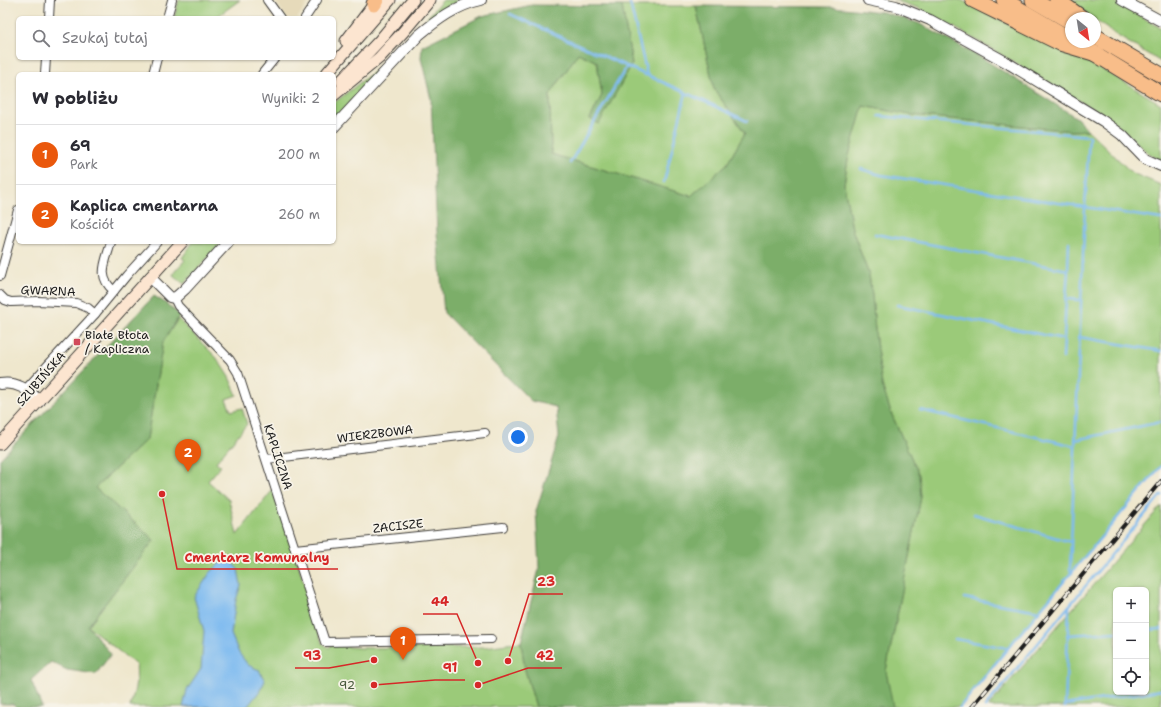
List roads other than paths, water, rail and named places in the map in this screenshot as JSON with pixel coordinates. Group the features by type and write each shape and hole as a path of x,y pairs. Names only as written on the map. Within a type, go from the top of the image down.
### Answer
{"highway":[{"path":"973,0 1060,43 1097,54"},
{"path":"1004,0 1065,36"},
{"path":"1033,0 1065,19"},
{"path":"1057,0 1074,12"},
{"path":"1101,32 1156,71"},
{"path":"1101,39 1156,71"},
{"path":"1086,48 1161,94"}],"main road":[{"path":"328,72 390,0"},
{"path":"336,86 371,50 413,0"},
{"path":"336,93 379,58 430,0"},
{"path":"336,55 375,1"},
{"path":"324,72 333,60"},
{"name":"SZUBIŃSKA","path":"0,444 180,244"}],"street":[{"path":"48,16 50,0"},
{"path":"168,16 172,0"},
{"path":"267,0 279,16"},
{"path":"306,16 317,0"},
{"path":"336,125 419,35 434,23 452,12 473,2 481,0"},
{"path":"868,0 896,6 930,20 1006,62 1103,121 1122,135 1145,159 1161,166"},
{"path":"1122,0 1161,21"},
{"path":"45,72 46,60"},
{"path":"154,72 156,60"},
{"path":"264,72 273,60"},
{"path":"0,276 16,217"},
{"path":"110,244 103,273 104,280 114,291"},
{"name":"SZUBIŃSKA","path":"26,389 95,314 155,244"},
{"path":"150,277 170,297 174,298 182,292 226,244"},
{"name":"GWARNA","path":"0,295 11,302 38,301 76,303 82,305 95,314"},
{"name":"KAPLICZNA","path":"174,298 178,306 230,360 238,373 325,642 491,638"},
{"path":"0,384 14,383 26,389 40,401"},
{"name":"WIERZBOWA","path":"267,459 485,433"},
{"name":"ZACISZE","path":"295,549 503,527"}],"water":[{"path":"222,561 230,561 238,569 241,585 236,600 231,634 239,653 248,665 259,670 265,681 259,692 247,707 183,707 187,690 201,669 204,631 194,597 210,573"}],"waterway":[{"path":"630,3 647,75 747,121"},
{"path":"510,14 646,75"},
{"path":"570,163 627,66"},
{"path":"664,182 686,93"},
{"path":"879,116 1089,136 1070,570 1072,573"},
{"path":"861,169 881,175 1161,219"},
{"path":"875,234 1068,270 1066,299"},
{"path":"1068,270 1069,242"},
{"path":"897,305 1064,339 1066,299 1081,300"},
{"path":"1079,337 1161,351"},
{"path":"1063,358 1064,339"},
{"path":"920,410 1075,446"},
{"path":"1075,440 1161,422"},
{"path":"960,707 1161,466"},
{"path":"1065,707 1069,606 1161,495"},
{"path":"974,514 1071,542"},
{"path":"964,598 1039,611"},
{"path":"985,707 1069,606"},
{"path":"1149,630 1161,629"},
{"path":"1067,635 1113,632"},
{"path":"955,639 1008,648"},
{"path":"1065,705 1161,690"}],"railway":[{"path":"972,707 1161,481"}],"place":[{"name":"Białe Błota / Kapliczna","path":"77,342"},
{"name":"Kaplica cmentarna","path":"188,472"},
{"name":"Cmentarz Komunalny","path":"162,494"},
{"name":"93","path":"374,660"},
{"name":"69","path":"403,660"},
{"name":"23","path":"508,661"},
{"name":"44","path":"478,663"},
{"name":"91","path":"374,685"},
{"name":"42","path":"478,685"}],"park label":[{"name":"92","path":"347,685"}]}
